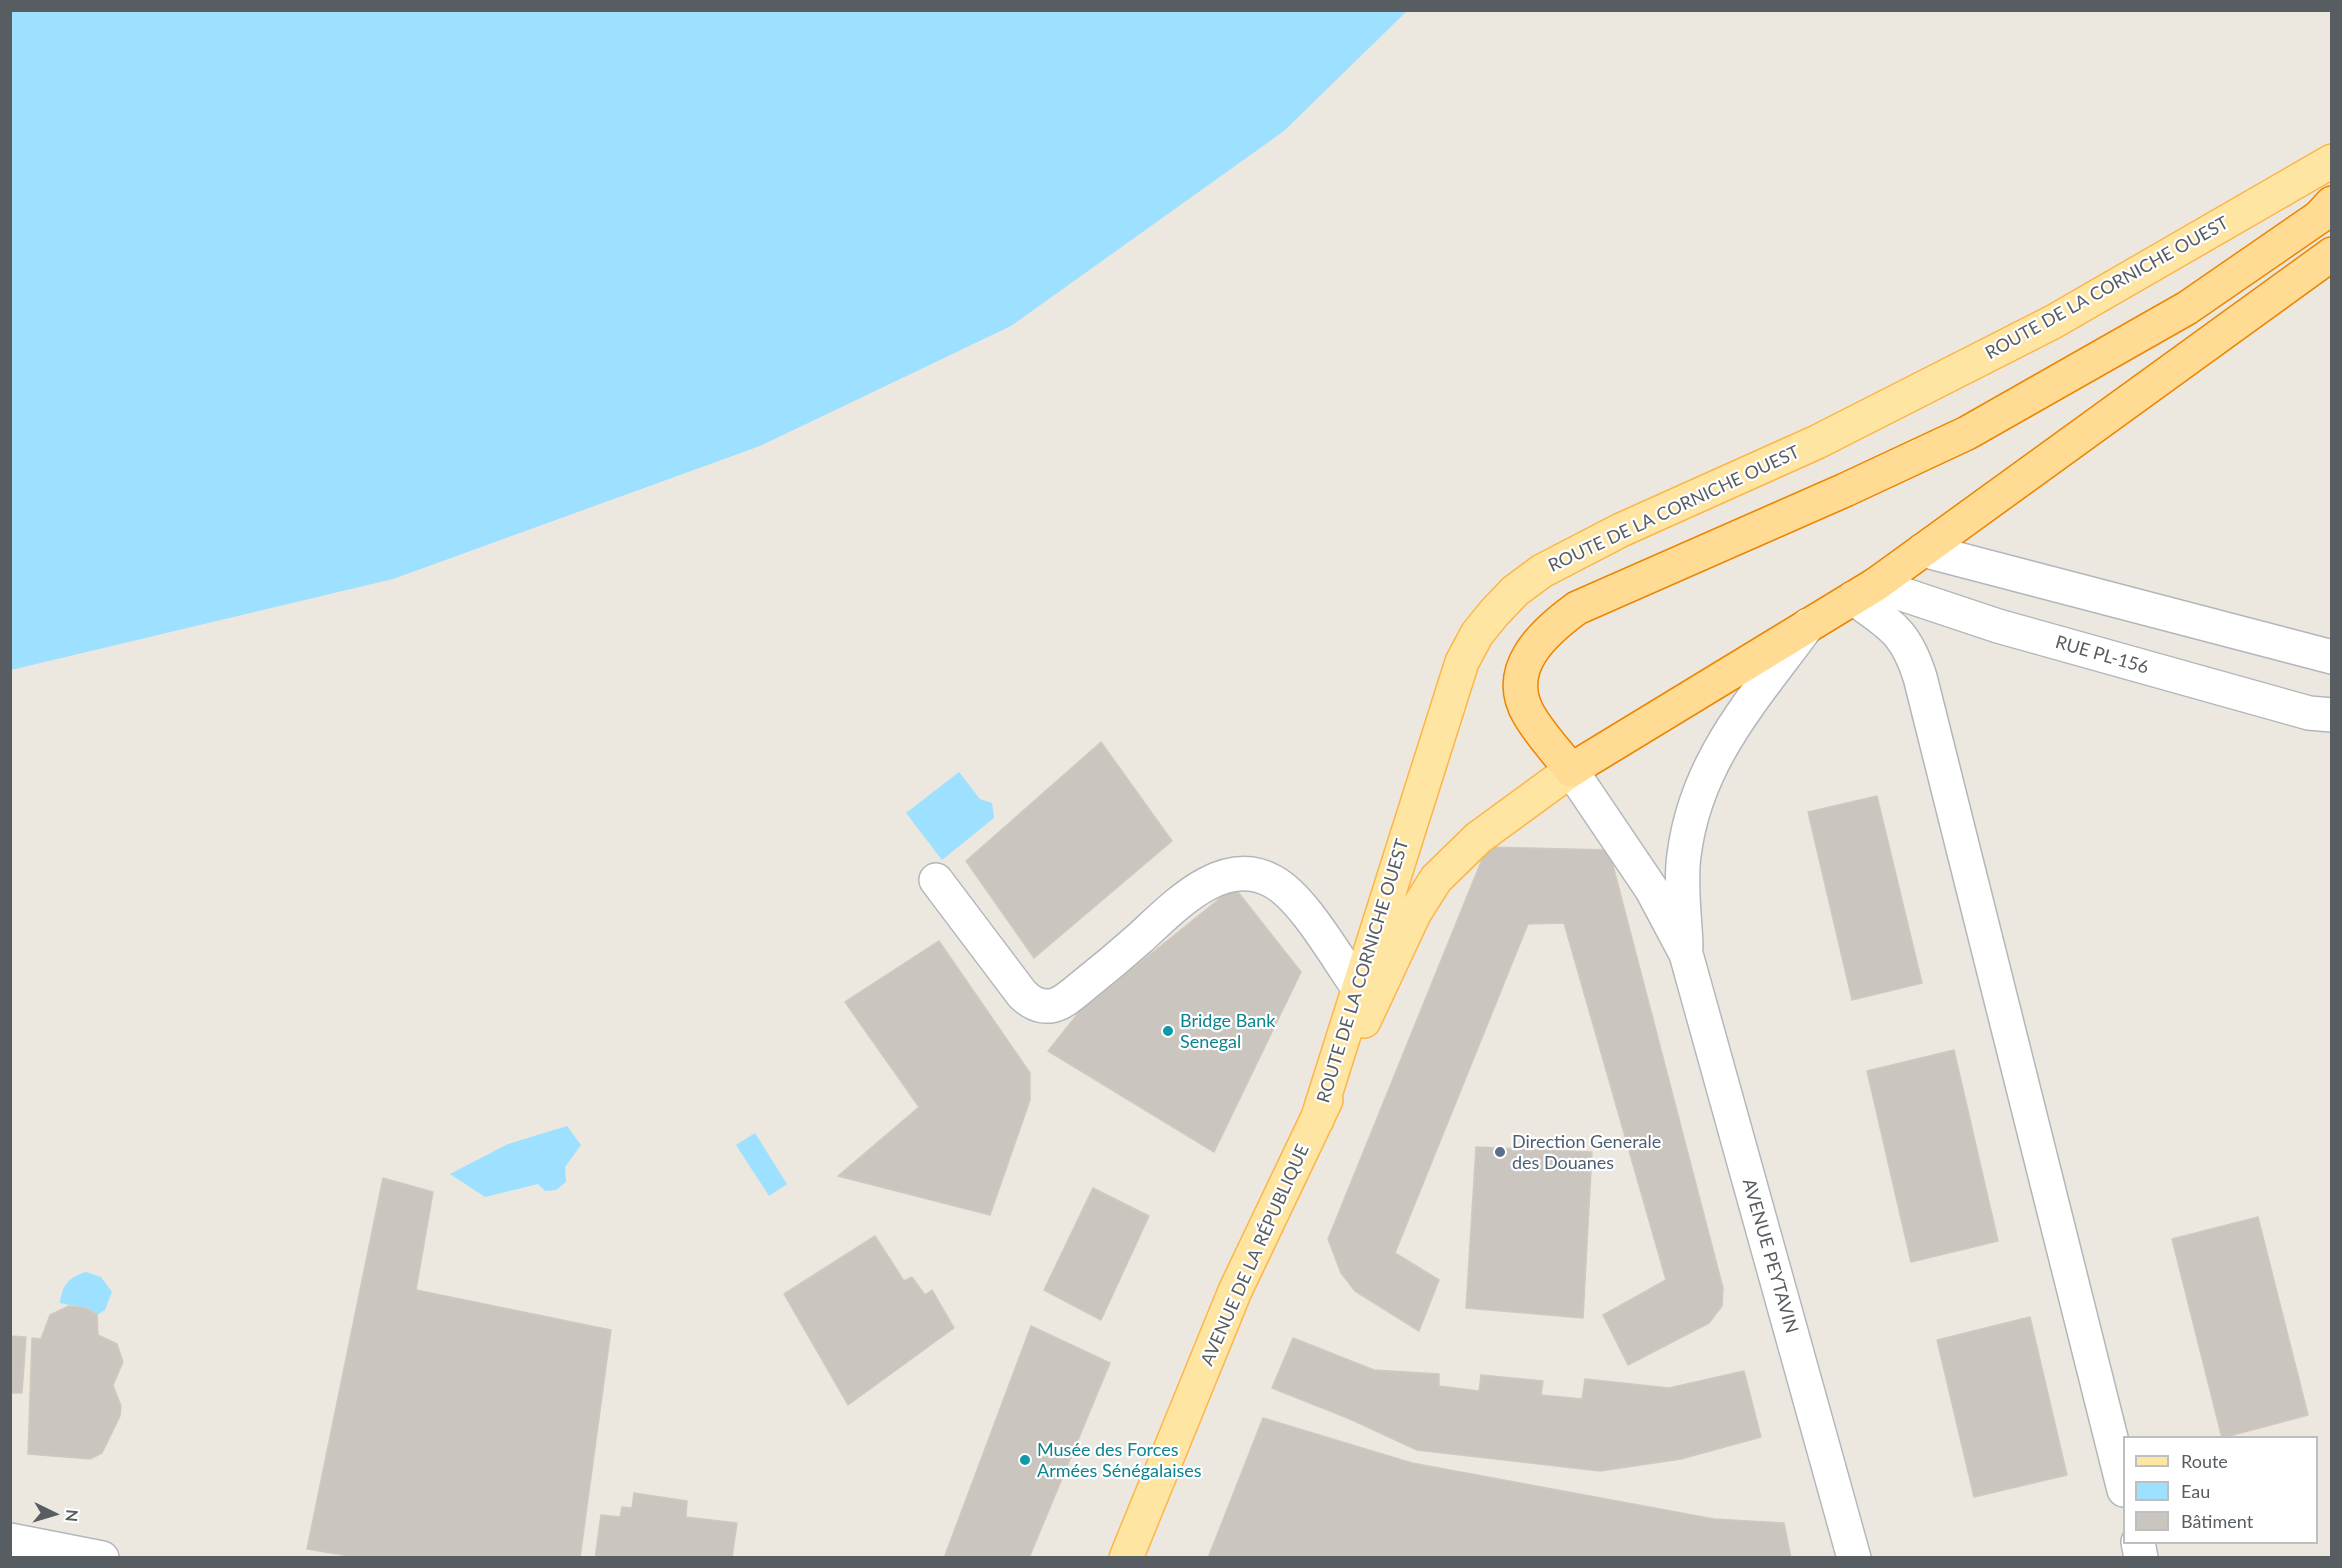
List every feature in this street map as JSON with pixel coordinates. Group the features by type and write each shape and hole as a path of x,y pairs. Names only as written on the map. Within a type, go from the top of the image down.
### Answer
{"highway":[{"path":"1571,770 1528,713 1523,699 1523,671 1531,650 1548,629 1577,608 1845,490 2009,410 2187,308 2319,217 2331,203"},
{"name":"ROUTE DE LA CORNICHE OUEST","path":"1571,770 1864,591 2331,254"}],"main road":[{"name":"ROUTE DE LA CORNICHE OUEST","path":"1317,1120 1357,986 1462,662 1477,634 1515,591 1542,571 1621,530 1817,442 2053,322 2331,161"},
{"name":"ROUTE DE LA CORNICHE OUEST","path":"1317,1120 1414,914 1436,879 1478,838 1571,770"},
{"name":"AVENUE DE LA RÉPUBLIQUE","path":"1126,1557 1234,1291 1317,1120"}],"street":[{"path":"1923,550 2331,657"},
{"path":"1864,591 1912,650 1920,676 2123,1486"},
{"name":"RUE PL-156","path":"1864,591 2309,712 2331,715"},
{"path":"1686,954 1684,856 1694,804 1716,752 1810,622"},
{"path":"1571,770 1652,890 1686,954"},
{"path":"936,880 1022,994 1040,1006 1053,1006 1067,998 1109,965 1192,892 1217,879 1246,874 1271,880 1292,895 1357,986"},
{"name":"AVENUE PEYTAVIN","path":"1686,954 1854,1557"},
{"path":"10,1540 102,1557"}],"water":[{"path":"10,11 1407,11 1284,131 1011,326 760,446 393,579 11,670"},
{"path":"959,772 980,799 992,803 994,818 942,860 906,813"},
{"path":"567,1126 581,1145 565,1167 566,1182 556,1190 545,1191 538,1184 485,1197 450,1174 508,1144"},
{"path":"755,1133 787,1184 769,1196 736,1145"},
{"path":"86,1272 101,1277 112,1292 105,1310 97,1315 86,1308 60,1303 67,1283 75,1276"}],"building":[{"path":"1101,742 1172,841 1034,958 966,861"},
{"path":"1877,796 1922,983 1852,1000 1808,812"},
{"path":"1487,847 1609,850 1723,1288 1722,1306 1709,1323 1628,1365 1603,1315 1666,1280 1564,923 1528,924 1395,1253 1439,1280 1419,1331 1355,1291 1341,1273 1328,1239"},
{"name":"Bridge Bank Senegal","path":"1234,887 1301,972 1214,1152 1048,1051 1080,1011"},
{"path":"939,941 1030,1073 1030,1100 990,1215 838,1176 919,1107 845,1002"},
{"path":"1954,1050 1998,1241 1911,1262 1867,1071"},
{"path":"1476,1147 1592,1152 1583,1318 1466,1308"},
{"path":"383,1178 433,1192 416,1290 611,1330 580,1558 361,1558 307,1549"},
{"path":"1093,1188 1149,1216 1101,1320 1044,1290"},
{"path":"2258,1217 2308,1415 2229,1436 2221,1436 2172,1239"},
{"path":"875,1236 904,1281 912,1277 925,1295 932,1290 954,1328 848,1405 784,1294"},
{"path":"69,1306 86,1308 97,1315 98,1335 117,1344 123,1362 113,1385 121,1406 120,1416 102,1453 90,1459 28,1454 32,1338 41,1339 50,1315"},
{"path":"2030,1317 2067,1475 1974,1497 1937,1340"},
{"name":"Musée des Forces Armées Sénégalaises","path":"1031,1326 1110,1363 1029,1558 944,1558"},
{"path":"10,1336 26,1337 22,1393 10,1393"},
{"path":"1293,1338 1374,1370 1439,1374 1439,1386 1479,1391 1481,1375 1543,1381 1541,1395 1582,1399 1585,1379 1669,1388 1744,1371 1761,1437 1681,1459 1600,1471 1417,1450 1350,1419 1272,1388"},
{"path":"1263,1418 1412,1463 1714,1519 1784,1523 1791,1558 1208,1558"},
{"path":"634,1493 687,1501 686,1517 737,1523 732,1558 595,1558 601,1515 620,1517 622,1507 632,1508"}],"place":[{"name":"Bridge Bank Senegal","path":"1168,1031"},
{"name":"Direction Generale des Douanes","path":"1500,1152"},
{"name":"Musée des Forces Armées Sénégalaises","path":"1025,1460"}]}
